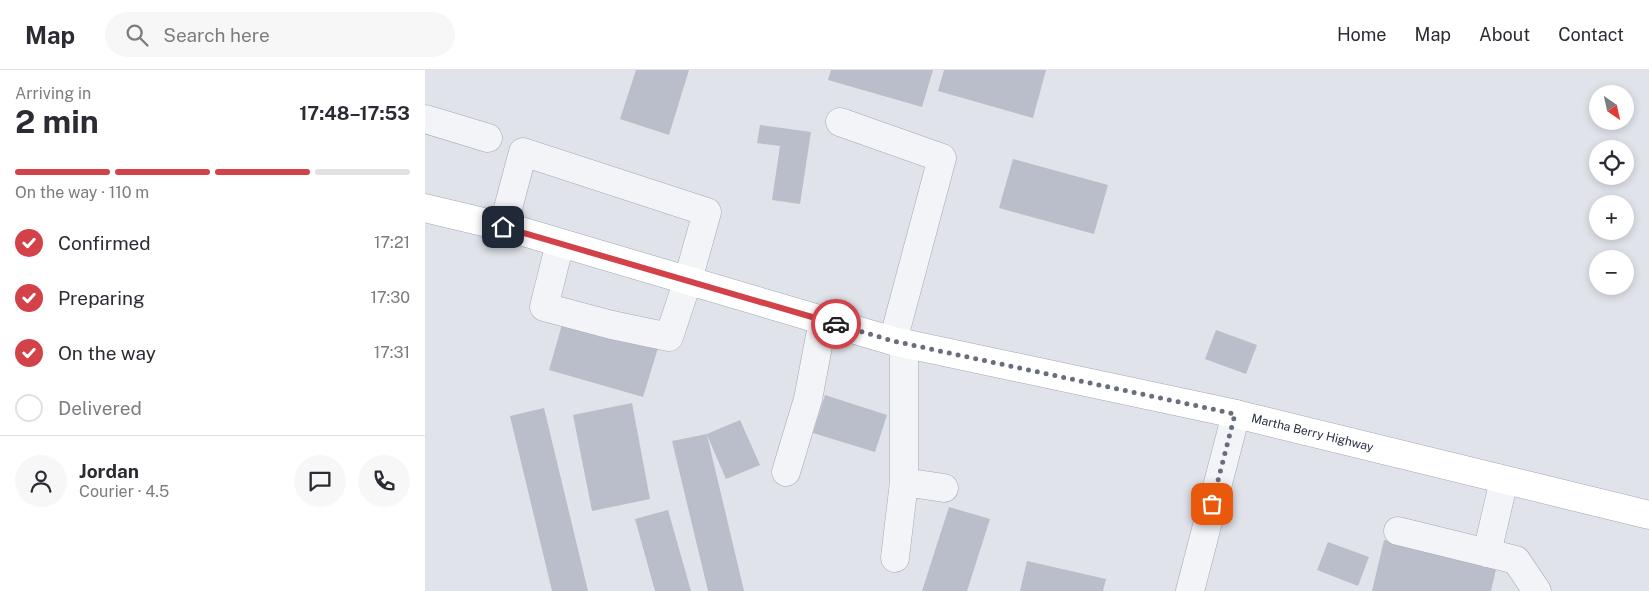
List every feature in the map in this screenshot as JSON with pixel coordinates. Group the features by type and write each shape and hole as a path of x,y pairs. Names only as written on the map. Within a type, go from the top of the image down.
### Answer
{"main road":[{"name":"Martha Berry Highway","path":"425,208 561,243 898,342 1235,414 1649,515"}],"street":[{"path":"425,119 488,138"},
{"path":"841,122 942,158 898,342 904,482 895,558"},
{"path":"503,227 523,152 707,212 688,280 669,337 639,332 545,307 561,243"},
{"path":"786,472 808,399 823,320"},
{"path":"1190,591 1235,414"},
{"path":"1487,553 1504,480"},
{"path":"904,482 944,488"},
{"path":"1398,531 1516,560 1537,591"}],"building":[{"path":"636,70 689,70 669,135 620,119"},
{"path":"831,70 933,70 922,107 828,80"},
{"path":"944,70 1046,70 1033,118 938,91"},
{"path":"760,125 811,132 800,204 772,200 780,146 757,143"},
{"path":"1013,159 1108,185 1094,234 999,208"},
{"path":"563,321 658,348 643,397 549,370"},
{"path":"1216,330 1257,345 1246,374 1205,359"},
{"path":"825,395 887,415 875,452 813,433"},
{"path":"632,403 650,499 592,511 573,415"},
{"path":"544,408 588,591 552,591 510,416"},
{"path":"740,420 760,465 726,479 707,435 744,591 708,591 672,441 707,434"},
{"path":"949,507 990,519 967,591 922,591"},
{"path":"668,510 691,591 655,591 635,519"},
{"path":"1384,540 1497,565 1491,591 1372,591"},
{"path":"1328,542 1369,557 1358,586 1317,570"},
{"path":"1027,561 1106,579 1103,591 1020,591"}],"way so far":[{"path":"836,324 893,341 1235,414 1212,504"}],"route":[{"path":"503,227 836,324"}]}
